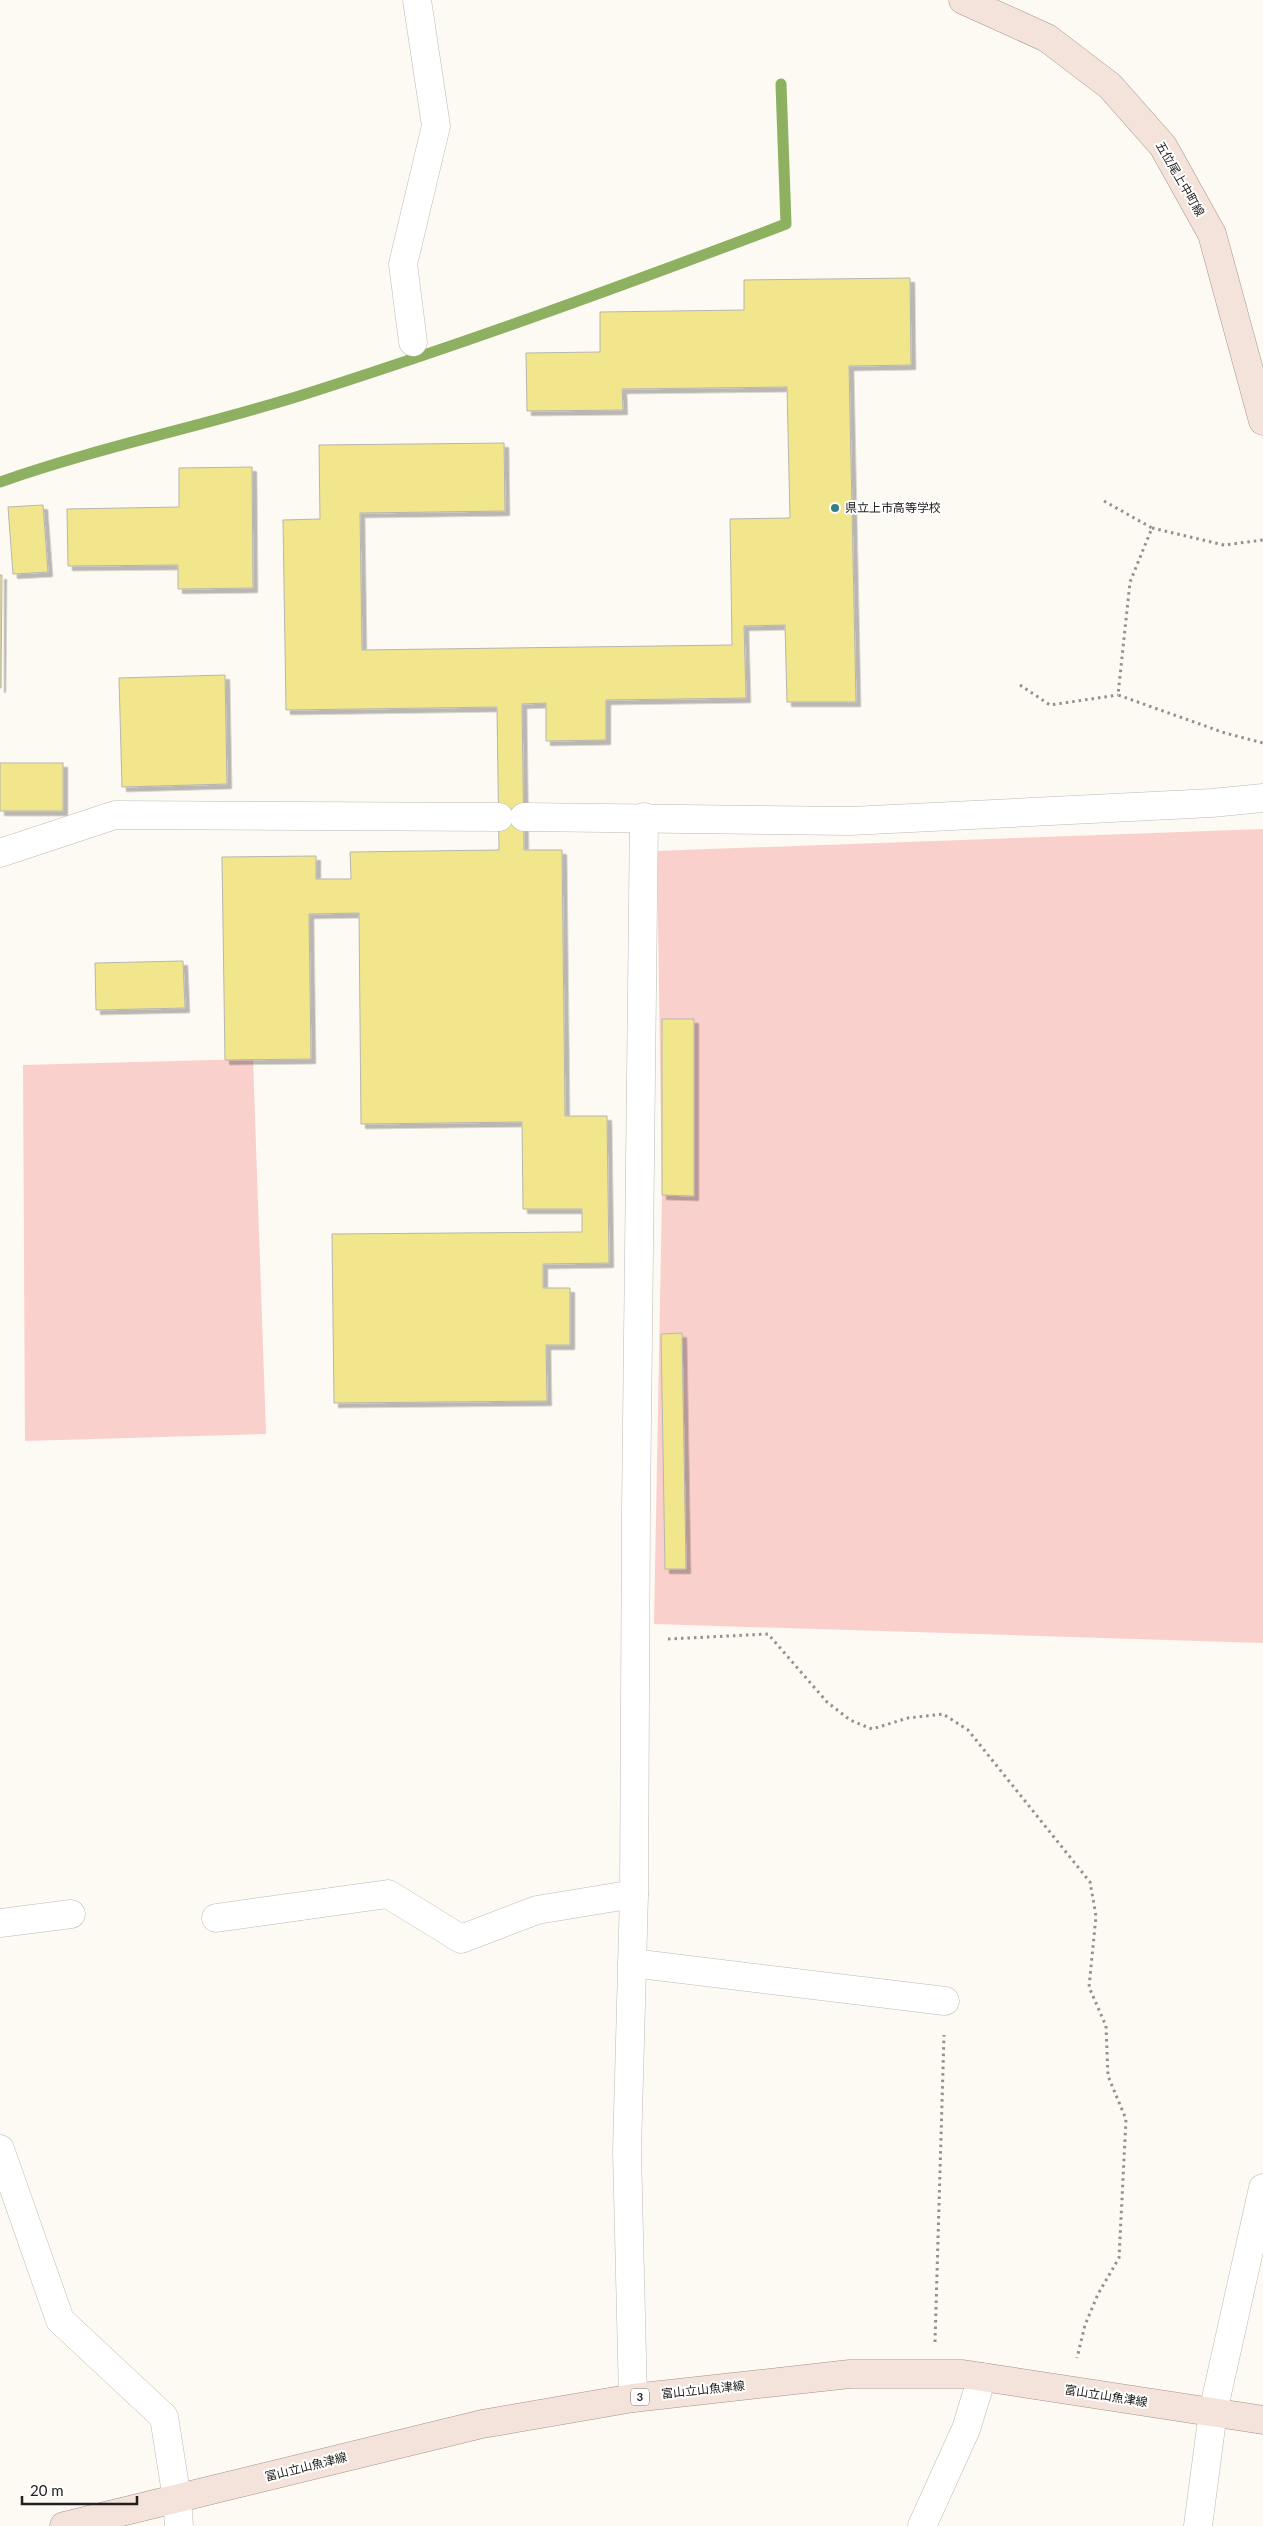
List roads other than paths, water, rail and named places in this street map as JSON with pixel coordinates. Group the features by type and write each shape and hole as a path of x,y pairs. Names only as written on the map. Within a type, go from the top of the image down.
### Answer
{"main road":[{"name":"五位尾上中町線","path":"963,0 1047,38 1110,86 1164,146 1212,234 1263,421"},
{"name":"富山立山魚津線","path":"64,2526 482,2424 633,2398 850,2374 963,2374 1263,2420"}],"street":[{"path":"413,342 403,264 436,126 417,0"},
{"path":"0,853 115,815 644,817 851,820 1212,804 1263,798"},
{"path":"633,2398 627,2151 634,1894 644,817"},
{"path":"216,1918 388,1894 461,1939 537,1910 634,1894"},
{"path":"0,1923 71,1914"},
{"path":"632,1963 945,2001"},
{"path":"0,2149 60,2320 164,2417 178,2499 179,2526"},
{"path":"1198,2526 1263,2188"},
{"path":"922,2526 966,2428 982,2377"}],"waterway":[{"path":"0,482 110,448 296,397 419,357 786,224 781,84"}],"place":[{"name":"県立上市高等学校","path":"835,508"}]}
